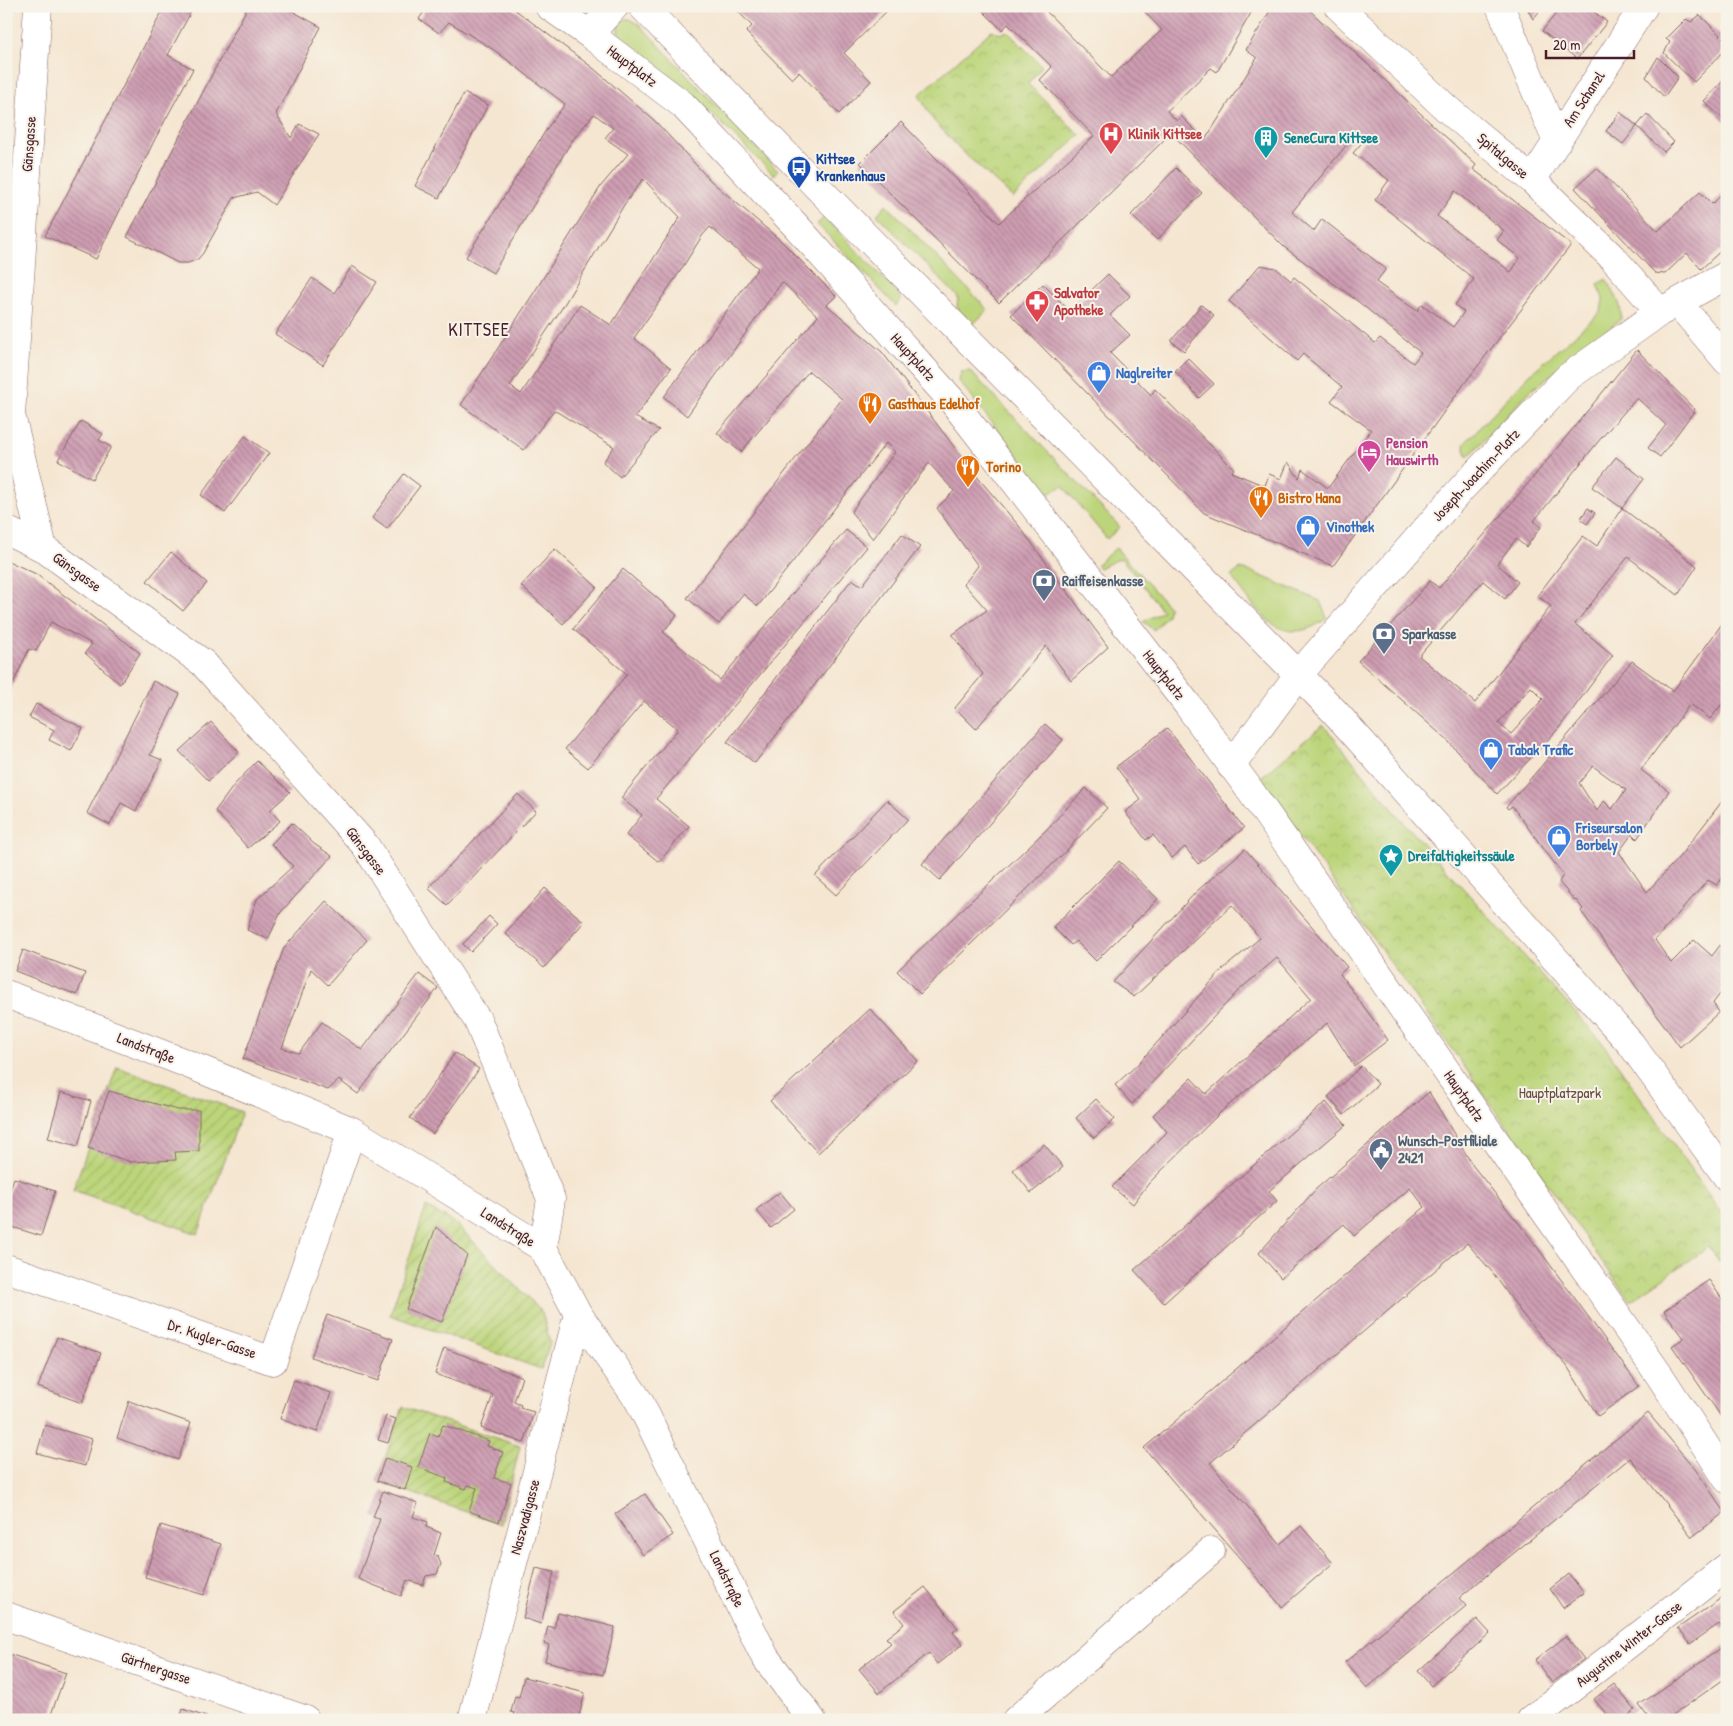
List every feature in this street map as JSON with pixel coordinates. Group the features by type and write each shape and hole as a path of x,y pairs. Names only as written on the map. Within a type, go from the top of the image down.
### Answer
{"street":[{"name":"Gänsgasse","path":"38,6 8,419 43,548"},
{"name":"Hauptplatz","path":"549,6 682,104 797,226 954,403 1156,665 1252,794 1660,1376 1727,1479"},
{"path":"589,34 615,6"},
{"path":"642,6 828,198 1334,712 1631,1044 1727,1177"},
{"name":"Spitalgasse","path":"1338,6 1446,108 1532,180 1613,258 1727,361"},
{"name":"Am Schanzl","path":"1500,6 1557,142"},
{"name":"Am Schanzl","path":"1532,180 1644,6"},
{"name":"Joseph-Joachim-Platz","path":"1298,675 1463,486 1568,377 1669,308 1727,275"},
{"name":"Gänsgasse","path":"6,530 43,548 203,663 365,845 478,1021 551,1199 542,1248"},
{"path":"1231,766 1298,675"},
{"name":"Landstraße","path":"6,994 183,1062 352,1131 542,1248 578,1314 639,1401 765,1657 812,1720"},
{"name":"Dr. Kugler-Gasse","path":"6,1268 273,1361 352,1131"},
{"name":"Naszvadigasse","path":"472,1720 578,1314"},
{"path":"1016,1720 1211,1550"},
{"name":"Augustine Winter-Gasse","path":"1531,1720 1727,1568"},
{"name":"Gärtnergasse","path":"6,1616 306,1720"}],"green space":[{"path":"624,19 630,19 639,24 778,171 774,175 715,117 648,57 624,40 618,33 618,25"},
{"path":"992,30 1000,34 1007,31 1042,66 1028,84 1080,135 1013,198 961,150 933,120 919,95"},
{"path":"886,204 988,310 973,324 957,308 958,297 877,215"},
{"path":"825,217 898,294 901,300 896,306 817,224"},
{"path":"1606,279 1619,303 1621,319 1528,393 1473,452 1467,456 1464,444 1529,375 1601,312 1603,299 1598,284"},
{"path":"970,371 1120,527 1107,539 1063,486 1048,494 959,381 961,372"},
{"path":"1116,548 1169,607 1167,615 1154,630 1143,622 1163,611 1121,558 1099,568 1096,565"},
{"path":"1240,569 1252,572 1320,601 1327,618 1311,628 1296,631 1283,629 1272,623 1250,602 1231,576"},
{"name":"Hauptplatzpark","path":"1323,725 1406,825 1601,1041 1727,1221 1727,1272 1709,1247 1630,1301 1260,778"},
{"path":"117,1067 242,1112 198,1234 73,1190"},
{"path":"426,1207 454,1222 542,1312 550,1343 541,1369 390,1315"},
{"path":"403,1407 520,1446 501,1524 377,1481"}],"building":[{"path":"165,6 194,6 168,55 193,69 155,139 96,259 45,236"},
{"path":"248,6 283,6 321,27 276,114 291,138 299,124 319,134 274,205 257,192 234,198 198,259 188,263 178,263 127,237"},
{"path":"428,6 510,6 593,68 656,122 711,181 781,241 836,296 827,305 882,352 974,473 1019,526 1108,647 1071,681 1046,646 976,729 955,708 983,674 952,635 987,610 964,584 978,566 937,508 954,491 929,463 873,539 851,512 895,452 886,443 758,606 743,594 719,624 687,598 842,399 809,371 741,452 717,433 818,316 782,282 687,416 664,397 758,268 710,227 702,236 634,338 671,368 635,417 659,430 620,477 603,462 614,447 554,410 524,450 461,405 601,186 628,154 605,138 613,128 594,114 571,142 493,273 466,257 548,127 565,104 494,50 449,22 439,33 419,19","holes":["643,179 680,217 611,325 580,305 521,394 510,386 562,308 624,205"]},
{"path":"733,6 892,6 844,53 871,81 839,114 799,72 792,79 746,32 752,26"},
{"path":"978,6 1041,6 1111,77 1162,30 1139,6 1255,6 1217,72 1211,68 1167,111 1177,121 1181,116 1205,140 1257,58 1246,50 1273,6 1305,6 1476,165 1473,169 1571,245 1464,384 1333,566 1204,513 1011,315 1043,284 1070,311 1108,274 1130,296 1110,315 1130,335 1110,353 1151,395 1155,389 1234,469 1231,472 1265,486 1269,474 1281,479 1288,462 1299,478 1302,469 1328,488 1371,430 1331,401 1342,387 1303,354 1297,361 1229,301 1260,265 1276,268 1291,281 1294,277 1375,343 1380,338 1413,363 1421,353 1360,303 1284,247 1171,133 999,303 860,163 901,122 999,223 1094,136 1040,80 1052,67 1008,24 1002,30","holes":["1357,132 1365,139 1353,153 1389,180 1375,200 1474,279 1455,305 1464,312 1453,327 1422,304 1417,311 1376,282 1386,269 1322,219 1314,231 1292,212","1455,191 1504,231 1497,240 1520,258 1511,272 1437,216"]},
{"path":"1526,6 1544,6 1533,19"},
{"path":"1562,6 1590,6 1589,8 1607,22 1577,59 1542,31"},
{"path":"1700,15 1727,42 1727,48 1694,82 1664,53 1670,42 1666,39 1686,19 1691,22"},
{"path":"1658,57 1678,77 1664,97 1646,77"},
{"path":"1727,77 1727,123 1704,101"},
{"path":"464,93 488,105 439,198 415,186"},
{"path":"1620,112 1637,126 1623,144 1606,131"},
{"path":"1647,114 1674,142 1664,152 1637,126"},
{"path":"1176,168 1202,193 1157,240 1131,215"},
{"path":"1597,168 1658,231 1700,192 1712,204 1727,190 1727,245 1701,269 1687,253 1665,274 1655,273 1575,188"},
{"path":"352,266 377,282 323,365 275,334 312,278 334,293"},
{"path":"1201,305 1214,315 1184,351 1171,341"},
{"path":"1637,350 1695,410 1660,457 1648,448 1666,425 1637,398 1602,437 1534,521 1541,527 1526,547 1516,539 1497,564 1518,582 1505,599 1483,581 1419,656 1475,703 1551,606 1537,596 1583,536 1597,546 1622,508 1697,566 1678,595 1628,557 1575,624 1613,655 1559,728 1497,794 1447,740 1358,661 1430,581 1439,588 1531,480","holes":["1531,687 1543,699 1511,734 1498,723"]},
{"path":"1188,358 1214,384 1199,398 1175,371"},
{"path":"81,421 103,434 99,440 111,447 92,479 58,460"},
{"path":"245,436 269,453 225,513 201,495"},
{"path":"1616,457 1644,479 1622,508 1592,487"},
{"path":"404,474 420,486 387,529 372,518"},
{"path":"1588,508 1595,513 1587,524 1580,519"},
{"path":"846,530 867,547 656,799 689,826 659,862 626,835 642,815 621,798 678,729 644,701 588,768 565,749 627,674 573,629 623,569 677,615 663,632 720,680"},
{"path":"902,534 920,547 755,763 727,742 852,579 862,586"},
{"path":"555,549 597,587 563,624 521,586"},
{"path":"171,552 207,583 183,611 147,581"},
{"path":"6,560 36,574 140,653 120,684 85,653 92,644 51,622 36,651 29,649 6,699"},
{"path":"1727,617 1727,698 1710,719 1690,704 1641,770 1669,791 1637,839 1632,834 1619,852 1647,892 1680,856 1727,795 1727,872 1717,885 1708,880 1655,940 1671,963 1694,940 1712,956 1727,936 1727,985 1713,1003 1719,1012 1680,1047 1581,911 1583,909 1559,882 1563,875 1512,806 1508,809 1506,807 1632,661 1673,691","holes":["1593,766 1626,790 1612,809 1604,801 1597,811 1579,783"]},
{"path":"153,681 180,694 150,755 162,760 136,811 121,803 110,825 87,813"},
{"path":"36,704 83,728 71,751 49,740 54,730 29,717"},
{"path":"211,722 239,752 208,781 179,751"},
{"path":"1045,724 1063,740 940,880 922,864"},
{"path":"1167,728 1244,828 1198,864 1185,847 1172,858 1153,835 1146,840 1125,812 1141,800 1116,767"},
{"path":"257,761 290,792 270,810 280,821 248,848 215,811 235,784"},
{"path":"1086,788 1107,808 1066,851 920,994 897,971 1045,831"},
{"path":"518,794 536,811 447,905 428,888"},
{"path":"887,800 908,819 836,895 815,876"},
{"path":"292,823 314,844 332,856 281,912 268,939 247,930 257,899 293,866 271,844"},
{"path":"1245,849 1347,967 1340,974 1388,1040 1354,1066 1327,1023 1223,1110 1149,1183 1133,1204 1112,1187 1167,1132 1153,1115 1191,1078 1206,1094 1311,998 1277,958 1239,990 1132,1104 1115,1085 1138,1064 1222,970 1260,938 1232,905 1134,997 1113,982 1197,891"},
{"path":"1119,861 1158,899 1096,961 1076,941 1071,945 1053,927"},
{"path":"545,888 584,922 544,968 505,933"},
{"path":"326,901 367,940 328,985 311,969 282,1048 299,1053 322,1022 362,1050 419,974 438,988 358,1094 339,1080 328,1090 243,1059 284,948"},
{"path":"489,916 497,924 471,952 463,944"},
{"path":"23,950 85,973 77,995 15,971"},
{"path":"870,1009 918,1061 818,1153 770,1101"},
{"path":"455,1053 479,1069 433,1134 410,1118"},
{"path":"1361,1066 1378,1084 1344,1115 1328,1097"},
{"path":"109,1091 178,1110 199,1110 199,1151 175,1152 176,1160 131,1162 88,1148"},
{"path":"61,1092 91,1101 78,1146 48,1138"},
{"path":"1429,1092 1473,1166 1532,1240 1639,1386 1598,1416 1567,1366 1522,1314 1493,1273 1467,1243 1210,1463 1280,1544 1301,1526 1333,1563 1282,1607 1144,1448 1425,1207 1410,1188 1354,1236 1344,1224 1281,1278 1259,1253 1316,1189"},
{"path":"1096,1099 1115,1119 1094,1138 1076,1118"},
{"path":"1326,1102 1346,1125 1269,1191 1277,1201 1164,1303 1134,1270"},
{"path":"1044,1144 1063,1167 1031,1193 1013,1170"},
{"path":"14,1178 55,1191 41,1236 6,1225 6,1202"},
{"path":"780,1192 794,1209 771,1228 756,1210"},
{"path":"436,1227 467,1255 442,1322 406,1309"},
{"path":"1709,1280 1727,1306 1727,1425 1672,1346 1684,1338 1664,1311"},
{"path":"327,1315 393,1339 378,1381 311,1357"},
{"path":"57,1337 101,1353 82,1403 38,1387"},
{"path":"444,1348 522,1377 514,1402 521,1405 520,1408 534,1412 524,1443 481,1428 493,1395 435,1374"},
{"path":"294,1380 331,1393 317,1432 280,1419"},
{"path":"129,1401 191,1423 178,1460 117,1438"},
{"path":"1648,1413 1695,1469 1725,1512 1692,1537 1630,1458 1459,1598 1466,1606 1367,1688 1345,1662"},
{"path":"386,1416 396,1419 388,1443 378,1440"},
{"path":"45,1425 92,1439 85,1466 37,1453"},
{"path":"443,1425 489,1441 487,1446 503,1452 494,1478 511,1483 499,1522 469,1511 477,1488 468,1485 466,1489 446,1482 447,1478 418,1467 430,1433 438,1436"},
{"path":"385,1458 412,1467 405,1490 377,1481"},
{"path":"383,1491 418,1503 413,1517 428,1522 426,1527 441,1533 434,1555 438,1557 441,1564 437,1574 426,1576 423,1585 407,1580 401,1596 358,1579 380,1519 373,1517"},
{"path":"645,1494 673,1535 643,1555 615,1514"},
{"path":"161,1525 221,1544 204,1595 145,1577"},
{"path":"536,1568 554,1572 541,1624 523,1618"},
{"path":"1569,1574 1584,1593 1563,1608 1550,1589"},
{"path":"925,1587 958,1628 953,1632 963,1644 937,1664 929,1653 879,1693 859,1669 891,1643 886,1638 904,1624 894,1611"},
{"path":"1727,1594 1727,1626 1723,1628 1719,1624 1690,1644 1678,1628"},
{"path":"558,1613 615,1627 603,1675 545,1661 549,1645 544,1643 548,1626 554,1628"},
{"path":"1477,1619 1490,1633 1431,1686 1418,1671"},
{"path":"1566,1636 1584,1659 1552,1683 1535,1660"},
{"path":"1727,1644 1727,1677 1666,1720 1650,1720 1639,1705"},
{"path":"6,1653 66,1673 49,1720 6,1720"},
{"path":"524,1677 585,1693 578,1720 513,1720 515,1713 511,1712 515,1696 519,1697"},
{"path":"1614,1684 1635,1710 1623,1720 1611,1720 1594,1699"},
{"path":"183,1709 212,1719 212,1720 179,1720"}],"place":[{"name":"Klinik Kittsee","path":"1111,155"},
{"name":"SeneCura Kittsee","path":"1266,159"},
{"name":"Kittsee Krankenhaus","path":"799,189"},
{"name":"Salvator Apotheke","path":"1037,323"},
{"name":"Naglreiter","path":"1099,394"},
{"name":"Gasthaus Edelhof","path":"870,425"},
{"name":"Pension Hauswirth","path":"1369,473"},
{"name":"Torino","path":"968,488"},
{"name":"Bistro Hana","path":"1261,519"},
{"name":"Vinothek","path":"1308,548"},
{"name":"Raiffeisenkasse","path":"1044,602"},
{"name":"Sparkasse","path":"1384,655"},
{"name":"Tabak Trafic","path":"1491,771"},
{"name":"Friseursalon Borbely","path":"1559,858"},
{"name":"Dreifaltigkeitssäule","path":"1391,877"},
{"name":"Wunsch-Postfiliale 2421","path":"1381,1171"}],"district":[{"name":"KITTSEE","path":"479,330"}]}
